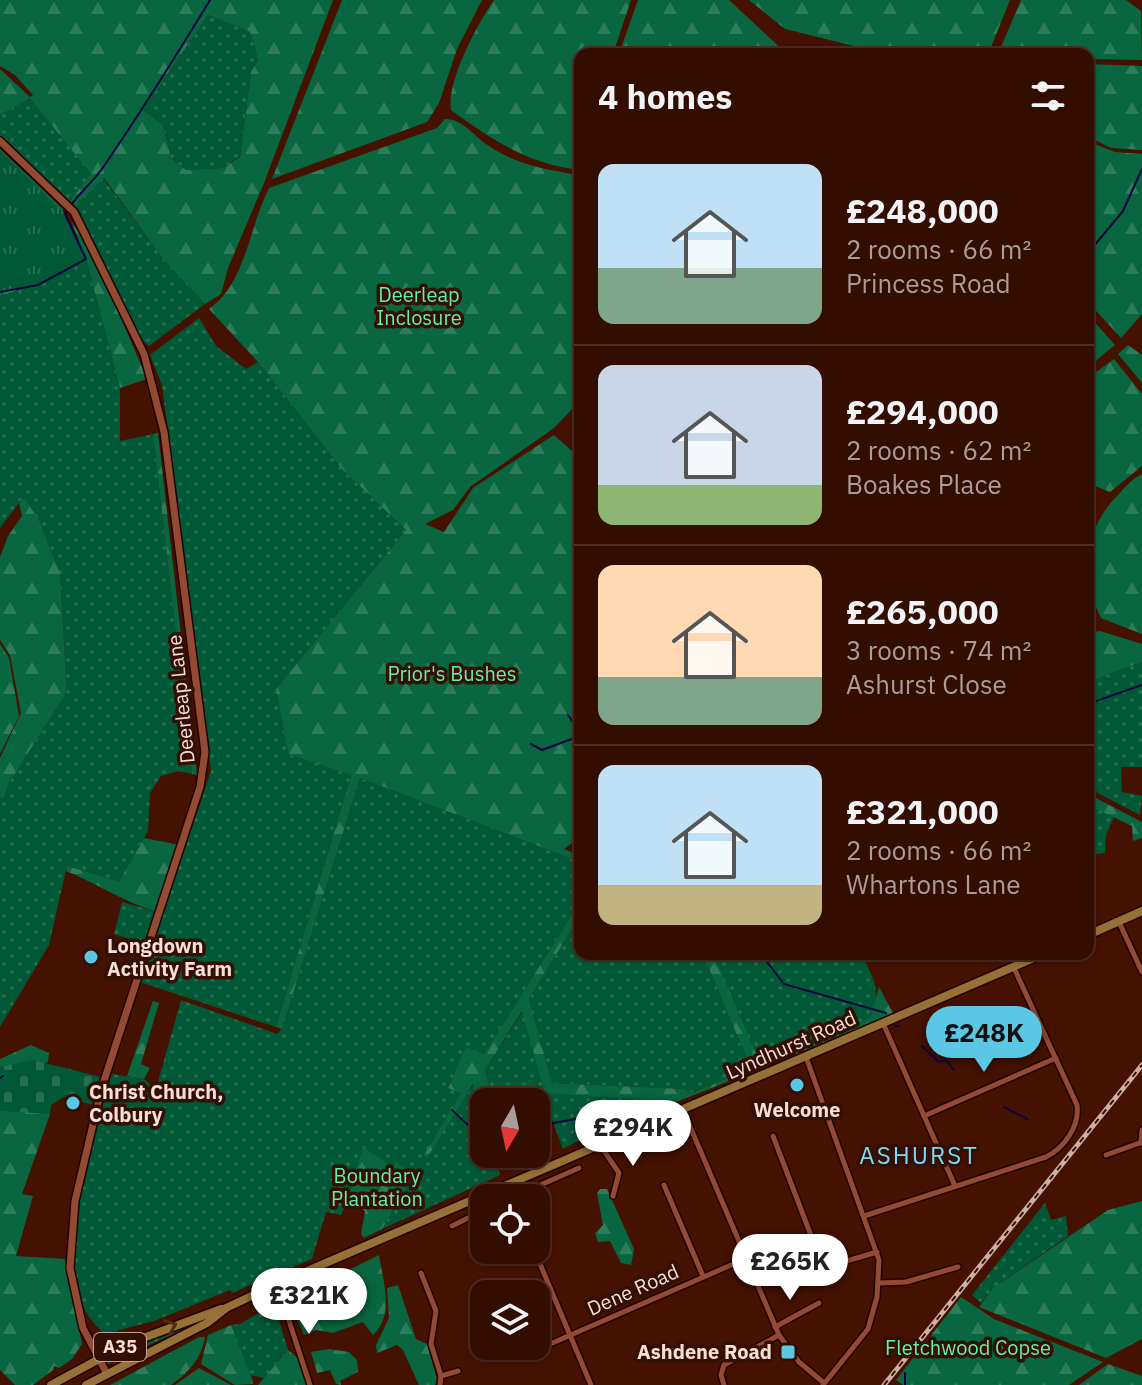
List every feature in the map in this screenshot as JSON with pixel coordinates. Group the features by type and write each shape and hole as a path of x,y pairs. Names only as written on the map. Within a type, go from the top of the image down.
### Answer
{"main road":[{"path":"1094,932 1142,911"},
{"name":"Lyndhurst Road","path":"511,1184 1029,960"},
{"name":"Lyndhurst Road","path":"277,1284 470,1202"},
{"name":"A35","path":"51,1385 98,1357 193,1317 226,1308 277,1284"},
{"name":"A35","path":"86,1385 207,1323 226,1308"}],"street":[{"name":"Deerleap Lane","path":"0,141 71,208 87,233 144,354 164,432 205,752 205,770 196,801 101,1090 75,1201 70,1268 83,1328 107,1374"},
{"path":"1119,921 1142,972"},
{"path":"864,1216 1046,1157 1061,1146 1074,1127 1078,1110 1013,967"},
{"path":"883,1023 955,1186"},
{"path":"683,1110 779,1335 799,1362 823,1384 868,1329 879,1283 877,1252 806,1057"},
{"path":"924,1116 1056,1058"},
{"path":"1106,1155 1142,1142 1142,1130"},
{"path":"773,1136 774,1146 820,1259 833,1265 877,1252"},
{"path":"600,1145 619,1173 613,1196"},
{"path":"542,1184 579,1168"},
{"path":"664,1185 703,1276"},
{"path":"452,1226 470,1217"},
{"name":"Dene Road","path":"550,1344 745,1259"},
{"path":"540,1264 591,1385"},
{"path":"879,1283 906,1282 958,1267"},
{"path":"421,1273 436,1311 431,1344 441,1376 440,1385"},
{"path":"277,1284 310,1385"},
{"path":"775,1327 819,1303"},
{"path":"724,1385 721,1375 724,1365 779,1335"},
{"path":"441,1376 458,1371"}],"green space":[{"path":"0,0 333,0 264,183 228,268 221,294 205,304 163,259 104,178 75,206 70,201 91,174 30,98 0,115 0,69 30,97 33,95 15,75 0,66","holes":["208,15 250,32 258,60 251,72 240,157 223,168 186,170 171,158 163,125 143,110"]},
{"path":"342,0 482,0 457,49 439,103 427,122 272,179"},
{"path":"494,0 631,0 615,48 574,48 574,169 511,149 451,110 453,84 458,69"},
{"path":"638,0 729,0 781,48 621,48"},
{"path":"749,0 1010,0 991,48 862,48 785,29"},
{"path":"1021,0 1126,0 1141,11 1142,60 1094,59 1094,48 1001,48"},
{"path":"208,15 250,32 258,60 251,72 240,156 223,168 186,170 171,158 163,125 143,110"},
{"path":"1094,64 1142,66 1142,150 1111,148 1094,140"},
{"path":"30,97 92,175 70,201 0,136 0,115"},
{"path":"445,119 451,119 508,157 574,174 574,407 554,428 470,487 453,510 425,524 444,532 473,488 554,435 574,453 574,842 564,849 574,853 574,860 360,778 282,1029 276,1027 351,775 288,754 276,689 406,530 341,468 258,362 209,309 231,285 239,270 269,188 437,128"},
{"path":"1094,144 1115,152 1142,154 1142,314 1121,338 1094,309"},
{"path":"0,149 63,209 63,221 80,243 71,221 94,255 147,379 120,388 86,259 48,281 0,296"},
{"path":"0,151 65,214 86,259 38,285 0,292"},
{"path":"103,178 163,259 205,304 149,346 141,339 75,206"},
{"path":"86,259 120,388 120,441 153,434 192,774 179,771 161,776 150,793 148,831 119,881 67,866 49,945 0,1027 0,798 3,800 9,783 67,692 60,573 39,520 21,500 0,528 0,296 48,281"},
{"path":"199,318 216,346 246,369 258,362 341,468 406,530 276,689 288,754 351,775 276,1027 140,982 211,771 162,385 150,355"},
{"path":"1094,322 1115,345 1094,362"},
{"path":"1128,345 1142,355 1142,383 1118,354"},
{"path":"1114,359 1142,394 1142,466 1110,492 1094,485 1094,374"},
{"path":"158,433 197,775 192,774 153,434"},
{"path":"1142,474 1142,634 1101,618 1094,602 1094,533 1107,508"},
{"path":"24,498 39,520 60,573 67,692 9,783 3,800 0,798 0,758 21,713 10,655 0,640 0,557 8,536 22,516 19,503"},
{"path":"1100,631 1142,644 1142,662 1094,680 1094,632"},
{"path":"0,644 9,658 19,716 0,754"},
{"path":"1142,662 1142,767 1121,767 1122,792 1142,796 1140,815 1094,791 1094,680"},
{"path":"360,778 574,860 574,912 484,1054 467,1048 448,1087 462,1092 424,1155 470,1090 470,1168 498,1168 500,1175 480,1184 470,1184 470,1189 382,1229 414,1176 395,1163 348,1200 341,1215 326,1212 312,1259 232,1293 230,1290 154,1321 104,1334 85,1310 77,1287 74,1258 81,1193 112,1074 144,1079 156,1089 181,1000 277,1034 282,1029"},
{"path":"1094,797 1142,822 1142,838 1133,841 1132,826 1094,808"},
{"path":"1094,808 1114,817 1106,835 1105,853 1094,854"},
{"path":"144,838 180,845 157,912 66,871 67,866 119,881"},
{"path":"122,902 157,912 146,944 114,934"},
{"path":"574,912 574,926 529,999 552,1083 685,1089 689,1094 871,1017 879,987 894,1015 576,1142 575,1138 635,1114 642,1099 550,1093 550,1088 544,1088 522,1011 485,1070 490,1088 474,1088 473,1084 427,1158 424,1155 461,1093 448,1088 466,1047 484,1054"},
{"path":"574,926 574,960 706,960 747,1059 756,1055 716,960 864,960 875,984 876,999 872,1017 688,1094 685,1089 552,1083 529,999"},
{"path":"706,960 717,960 757,1056 747,1059"},
{"path":"153,1001 159,1003 141,1064 150,1068 144,1079 127,1076"},
{"path":"523,1011 544,1088 490,1088 485,1070"},
{"path":"31,1045 49,1053 48,1062 0,1075 0,1059"},
{"path":"33,1060 101,1077 93,1105 64,1097 51,1105 50,1114 0,1111 0,1067"},
{"path":"550,1092 642,1099 635,1114 576,1138 576,1142 563,1149 551,1117"},
{"path":"49,1106 50,1114 22,1194 33,1196 16,1256 65,1259 82,1344 72,1359 59,1368 54,1366 33,1385 15,1385 0,1370 0,1107"},
{"name":"Boundary Plantation","path":"363,1147 392,1167 396,1162 414,1176 382,1229 364,1238 361,1234 365,1211 348,1200"},
{"path":"600,1189 607,1189 634,1249 631,1265 621,1263 610,1241 598,1242 595,1233 603,1225 597,1193"},
{"name":"Fletchwood Copse","path":"1142,1201 1142,1339 1106,1358 979,1307 993,1288 1108,1210"},
{"path":"1045,1203 1051,1220 1066,1216 1068,1236 993,1288 981,1303 972,1295"},
{"path":"379,1255 386,1308 380,1327 373,1335 363,1322 333,1333 316,1330 304,1335 289,1300"},
{"path":"398,1285 416,1339 427,1344 437,1379 435,1385 419,1385 403,1350 397,1345 377,1353 376,1345 389,1318 387,1288"},
{"name":"Fletchwood Copse","path":"961,1297 994,1319 1103,1362 1069,1385 903,1385 896,1380"},
{"path":"274,1304 288,1350 264,1378 250,1375 231,1325 240,1324"},
{"path":"211,1317 105,1365 103,1360 112,1355"},
{"path":"231,1325 253,1384 235,1385 201,1364 208,1335"},
{"path":"199,1337 205,1337 197,1358 171,1385 110,1385"},
{"path":"329,1349 349,1352 357,1360 358,1372 340,1381 341,1385 336,1384 330,1370 317,1373 311,1352"},
{"path":"288,1350 299,1359 307,1385 258,1385"},
{"name":"Fletchwood Copse","path":"1108,1364 1142,1376 1142,1385 1079,1385"},
{"path":"199,1368 231,1385 175,1385"}],"waterway":[{"path":"0,292 38,285 86,259 65,214 118,146 210,0"},
{"path":"1094,246 1123,211 1142,169"},
{"path":"1094,702 1142,685"},
{"path":"568,715 574,724"},
{"path":"531,744 542,750 574,738"},
{"path":"766,960 784,984 886,1013"},
{"path":"922,1046 939,1062 946,1060 954,1070"},
{"path":"1004,1107 1027,1119"},
{"path":"452,1110 470,1127"},
{"path":"550,1124 627,1110 643,1113"},
{"path":"905,1373 905,1385"}],"railway":[{"path":"884,1385 1142,1065"}],"place":[{"name":"Longdown Activity Farm","path":"91,957"},
{"name":"Welcome","path":"797,1085"},
{"name":"Christ Church, Colbury","path":"73,1103"},
{"name":"Ashdene Road","path":"788,1352"}],"district":[{"name":"ASHURST","path":"919,1156"}],"park label":[{"name":"Deerleap Inclosure","path":"419,306"},
{"name":"Prior's Bushes","path":"452,674"}]}
